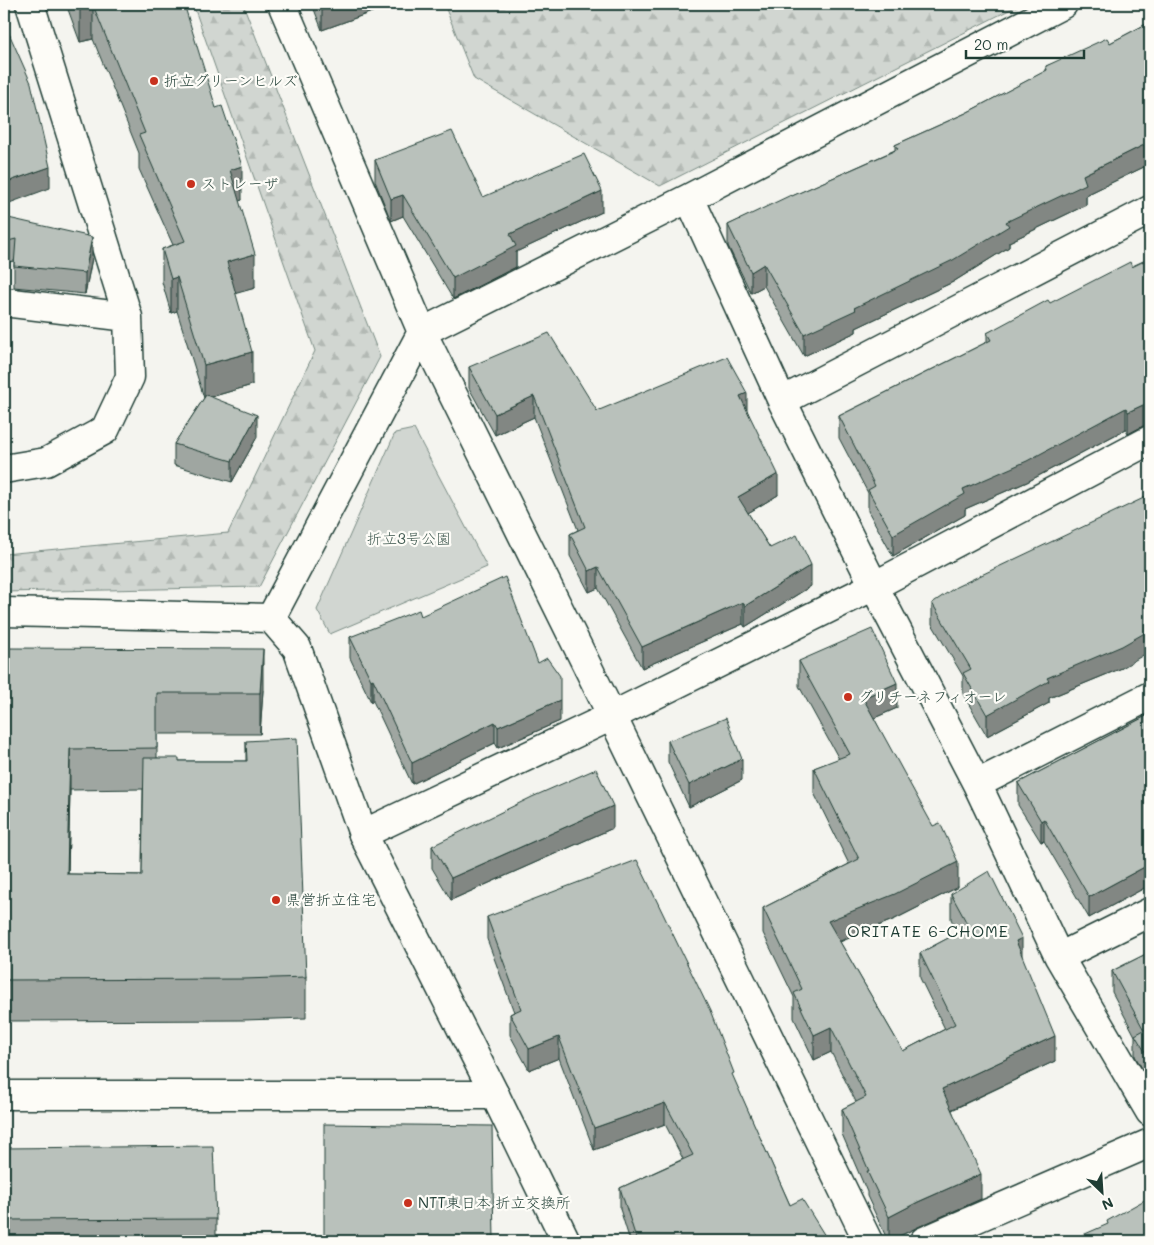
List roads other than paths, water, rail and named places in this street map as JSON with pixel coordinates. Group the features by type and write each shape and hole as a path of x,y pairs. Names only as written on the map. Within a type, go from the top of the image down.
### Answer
{"street":[{"path":"4,469 46,462 105,430 130,377 128,317 30,4"},
{"path":"282,4 422,332 868,1241"},
{"path":"271,618 422,332 689,198 1063,4"},
{"path":"689,198 782,401 874,586 977,784 1059,957 1150,1112"},
{"path":"782,401 1150,210"},
{"path":"4,302 128,317"},
{"path":"363,834 612,716 874,586 1150,440"},
{"path":"4,612 271,618 297,648 363,834 495,1095 566,1241"},
{"path":"977,784 1150,696"},
{"path":"1059,957 1150,912"},
{"path":"4,1095 495,1095"},
{"path":"924,1241 1150,1143"}],"place":[{"name":"折立グリーンヒルズ","path":"154,81"},
{"name":"ストレーザ","path":"191,184"},
{"name":"グリチーネフィオーレ","path":"848,697"},
{"name":"県営折立住宅","path":"276,900"},
{"name":"NTT東日本 折立交換所","path":"408,1203"}],"district":[{"name":"ORITATE 6-CHOME","path":"928,931"}],"park label":[{"name":"折立3号公園","path":"409,539"}]}
